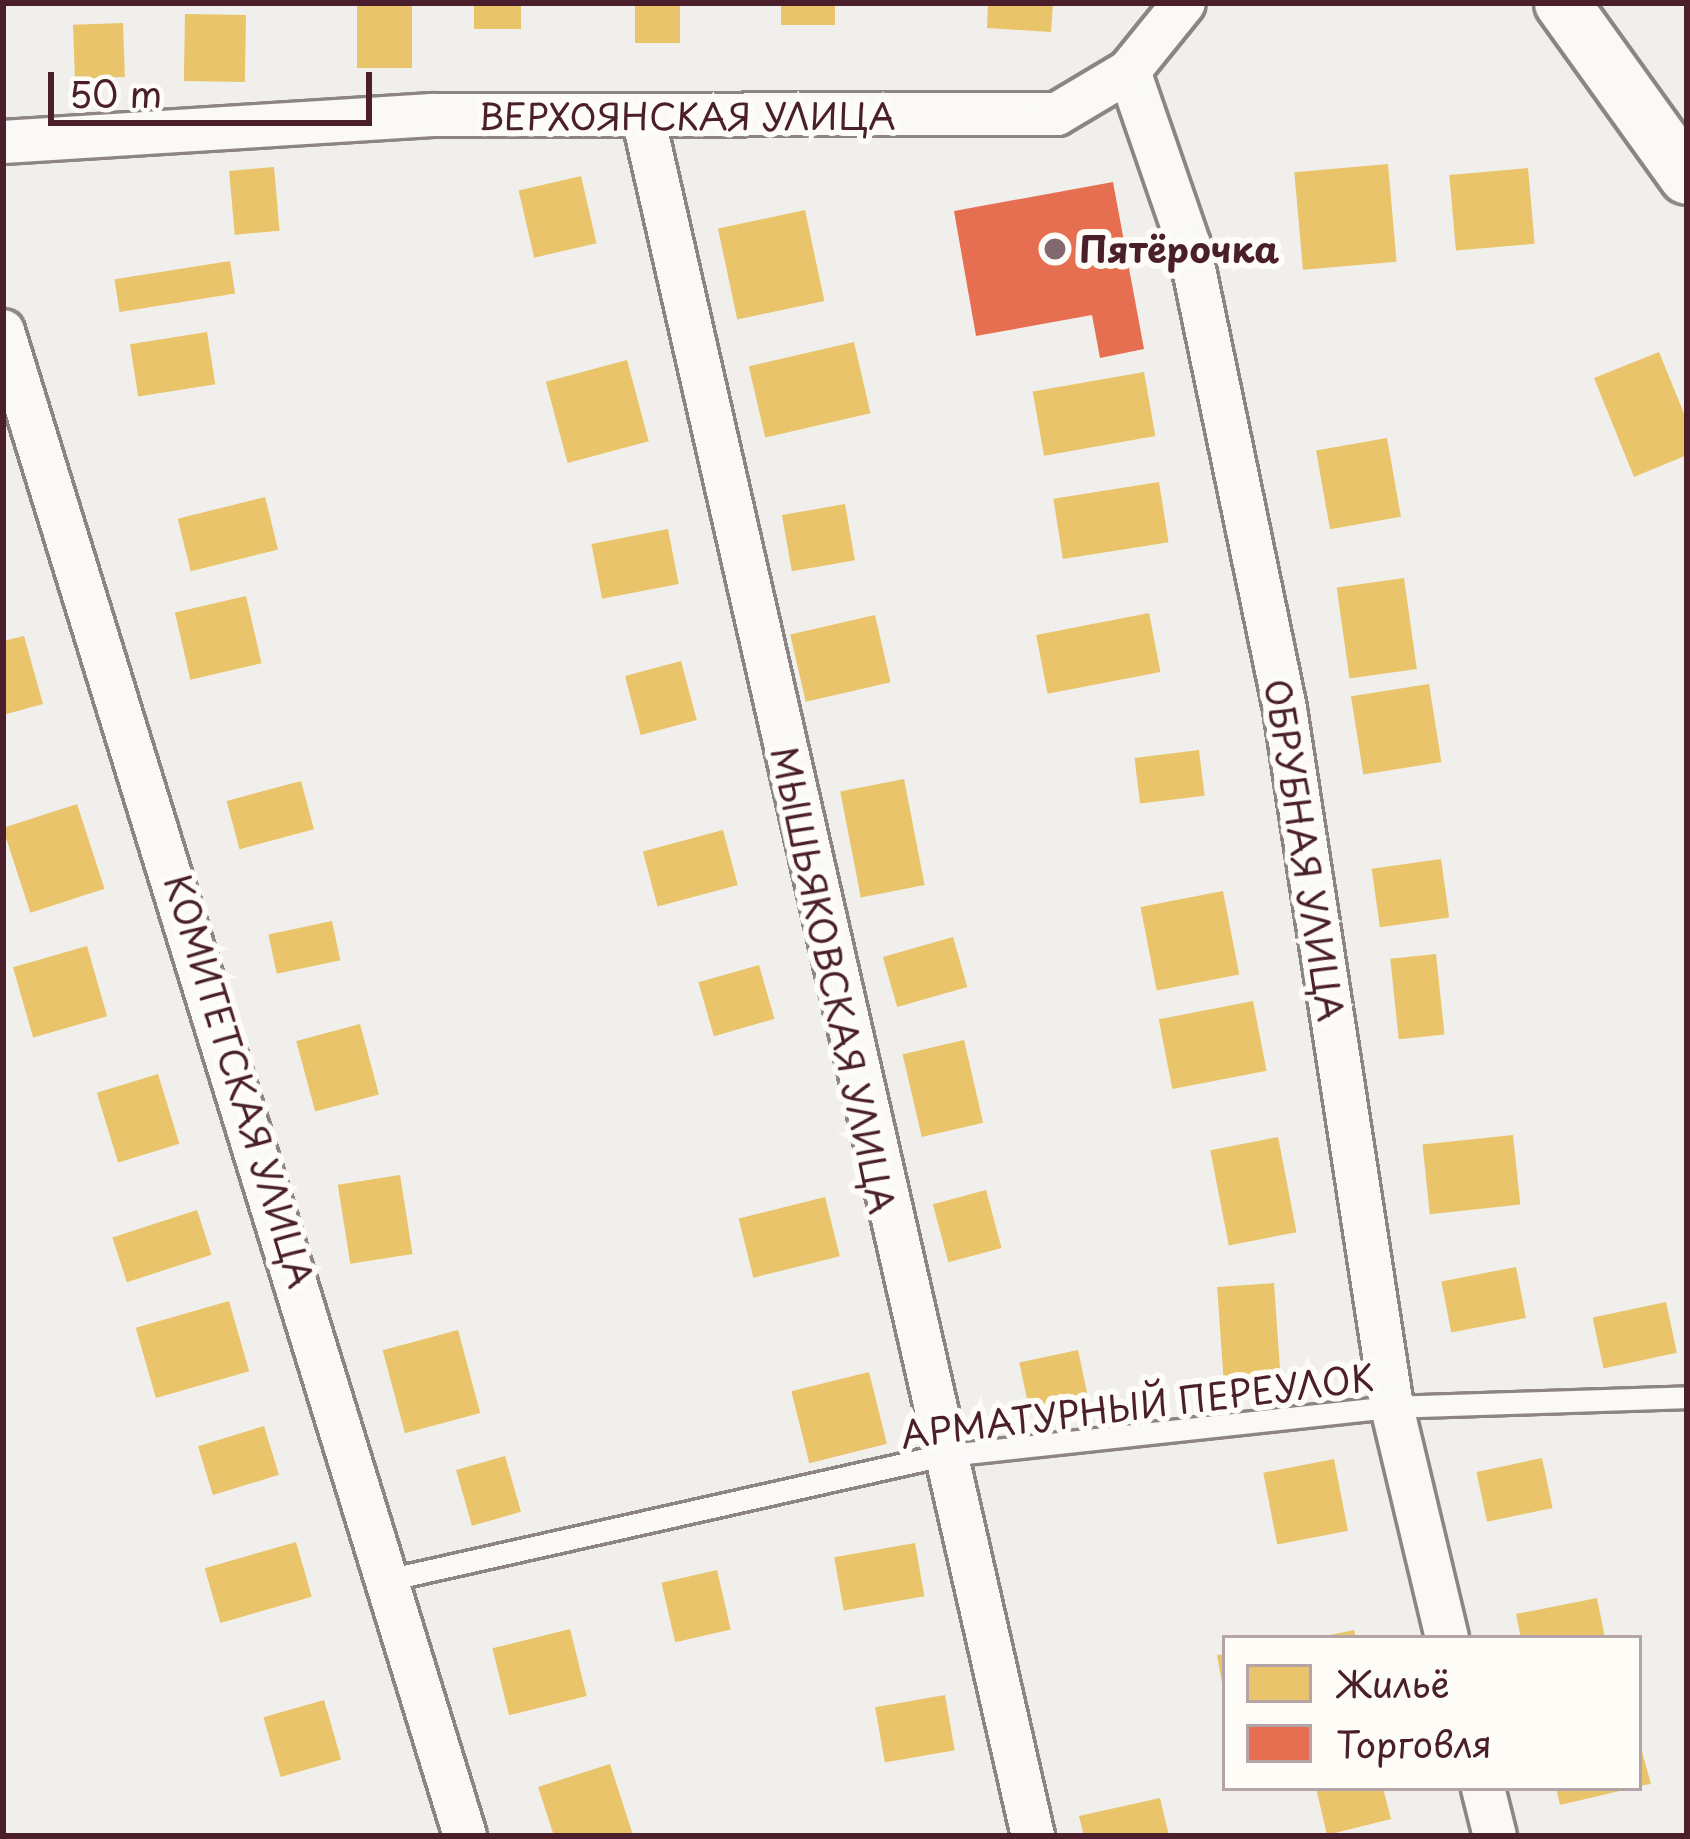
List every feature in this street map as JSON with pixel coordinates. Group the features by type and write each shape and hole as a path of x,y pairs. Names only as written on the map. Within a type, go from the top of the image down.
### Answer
{"street":[{"name":"ВЕРХОЯНСКАЯ УЛИЦА","path":"3,142 431,115 644,121 1058,114 1129,71 1184,3"},
{"path":"1562,3 1687,177"},
{"name":"ОБРУБНАЯ УЛИЦА","path":"1129,71 1189,245 1285,709 1392,1407 1446,1635"},
{"name":"МЫШЬЯКОВСКАЯ УЛИЦА","path":"644,121 940,1456 1033,1836"},
{"name":"КОМИТЕТСКАЯ УЛИЦА","path":"3,331 391,1579 465,1836"},
{"path":"1484,1791 1495,1836"}],"lane":[{"name":"АРМАТУРНЫЙ ПЕРЕУЛОК","path":"391,1579 940,1456 1392,1407 1687,1396"}],"building: Жильё":[{"path":"357,3 412,3 412,68 357,68"},
{"path":"474,3 521,3 521,29 474,29"},
{"path":"635,3 680,3 680,43 635,43"},
{"path":"781,3 835,3 835,25 781,25"},
{"path":"988,3 1053,3 1051,32 987,28"},
{"path":"185,14 246,15 245,82 184,81"},
{"path":"123,23 125,77 75,79 73,25"},
{"path":"1388,164 1397,262 1303,270 1294,172"},
{"path":"274,167 280,231 235,235 229,171"},
{"path":"1528,168 1535,244 1456,251 1449,175"},
{"path":"581,176 597,243 534,258 519,190"},
{"path":"805,210 824,301 737,319 718,229"},
{"path":"230,261 235,294 120,312 114,279"},
{"path":"207,332 215,384 138,397 130,344"},
{"path":"854,342 870,413 765,437 749,366"},
{"path":"1659,352 1687,421 1687,455 1634,477 1594,378"},
{"path":"627,360 649,441 568,463 546,382"},
{"path":"1144,372 1155,436 1044,456 1033,392"},
{"path":"1387,438 1401,517 1330,529 1316,451"},
{"path":"1159,482 1169,542 1063,559 1053,499"},
{"path":"265,497 278,549 191,571 178,519"},
{"path":"845,504 855,560 792,571 782,515"},
{"path":"668,529 679,584 602,599 591,544"},
{"path":"1404,578 1417,669 1349,679 1337,587"},
{"path":"246,596 262,663 190,680 175,612"},
{"path":"1149,613 1160,672 1048,694 1036,635"},
{"path":"875,615 891,682 806,702 790,635"},
{"path":"24,636 43,704 3,715 3,641"},
{"path":"681,661 697,720 641,735 625,676"},
{"path":"1429,684 1441,762 1363,774 1351,696"},
{"path":"1199,750 1205,796 1140,804 1134,758"},
{"path":"904,779 925,885 861,897 840,791"},
{"path":"301,781 314,829 240,849 227,801"},
{"path":"77,804 105,889 30,913 3,828"},
{"path":"723,830 738,885 658,907 643,851"},
{"path":"1441,859 1449,917 1380,927 1372,869"},
{"path":"1223,891 1239,974 1157,990 1141,907"},
{"path":"332,921 340,960 277,974 268,935"},
{"path":"953,937 967,987 897,1007 883,957"},
{"path":"87,946 107,1016 33,1037 13,967"},
{"path":"1436,954 1444,1035 1399,1039 1390,959"},
{"path":"759,965 774,1019 714,1036 698,982"},
{"path":"1253,1001 1267,1071 1172,1089 1159,1019"},
{"path":"360,1024 379,1095 315,1112 296,1041"},
{"path":"964,1040 983,1123 922,1137 903,1054"},
{"path":"158,1074 179,1144 118,1163 97,1093"},
{"path":"1513,1135 1520,1205 1430,1214 1422,1145"},
{"path":"1278,1137 1297,1232 1229,1245 1210,1150"},
{"path":"400,1175 413,1254 350,1264 338,1185"},
{"path":"986,1190 1002,1248 948,1262 933,1204"},
{"path":"825,1197 840,1256 753,1278 739,1219"},
{"path":"197,1210 212,1255 127,1282 112,1238"},
{"path":"1516,1267 1526,1318 1451,1333 1441,1282"},
{"path":"1274,1283 1281,1379 1224,1383 1217,1287"},
{"path":"229,1301 249,1371 156,1398 136,1328"},
{"path":"1666,1302 1677,1353 1603,1368 1593,1318"},
{"path":"458,1330 480,1413 405,1433 383,1350"},
{"path":"1078,1350 1088,1397 1029,1409 1019,1362"},
{"path":"869,1372 887,1444 809,1463 791,1391"},
{"path":"264,1426 279,1475 213,1495 198,1446"},
{"path":"505,1456 521,1512 472,1526 456,1470"},
{"path":"1542,1458 1553,1508 1487,1522 1476,1472"},
{"path":"1334,1459 1348,1531 1277,1544 1263,1473"},
{"path":"296,1542 312,1597 220,1623 205,1568"},
{"path":"915,1543 924,1596 844,1610 834,1557"},
{"path":"717,1570 731,1629 675,1642 661,1583"},
{"path":"1597,1598 1604,1635 1520,1635 1516,1614"},
{"path":"570,1629 587,1696 509,1715 492,1648"},
{"path":"945,1695 955,1750 885,1762 875,1707"},
{"path":"324,1700 341,1760 281,1777 263,1717"},
{"path":"1642,1752 1651,1784 1642,1786"},
{"path":"610,1764 633,1835 554,1836 538,1787"},
{"path":"1317,1791 1384,1791 1391,1819 1327,1835"},
{"path":"1557,1791 1620,1791 1560,1805"},
{"path":"1160,1798 1169,1836 1084,1836 1079,1816"}],"building: Торговля":[{"path":"1113,182 1144,349 1100,358 1092,315 976,336 954,211"}],"place":[{"name":"Пятёрочка","path":"1055,249"}]}
